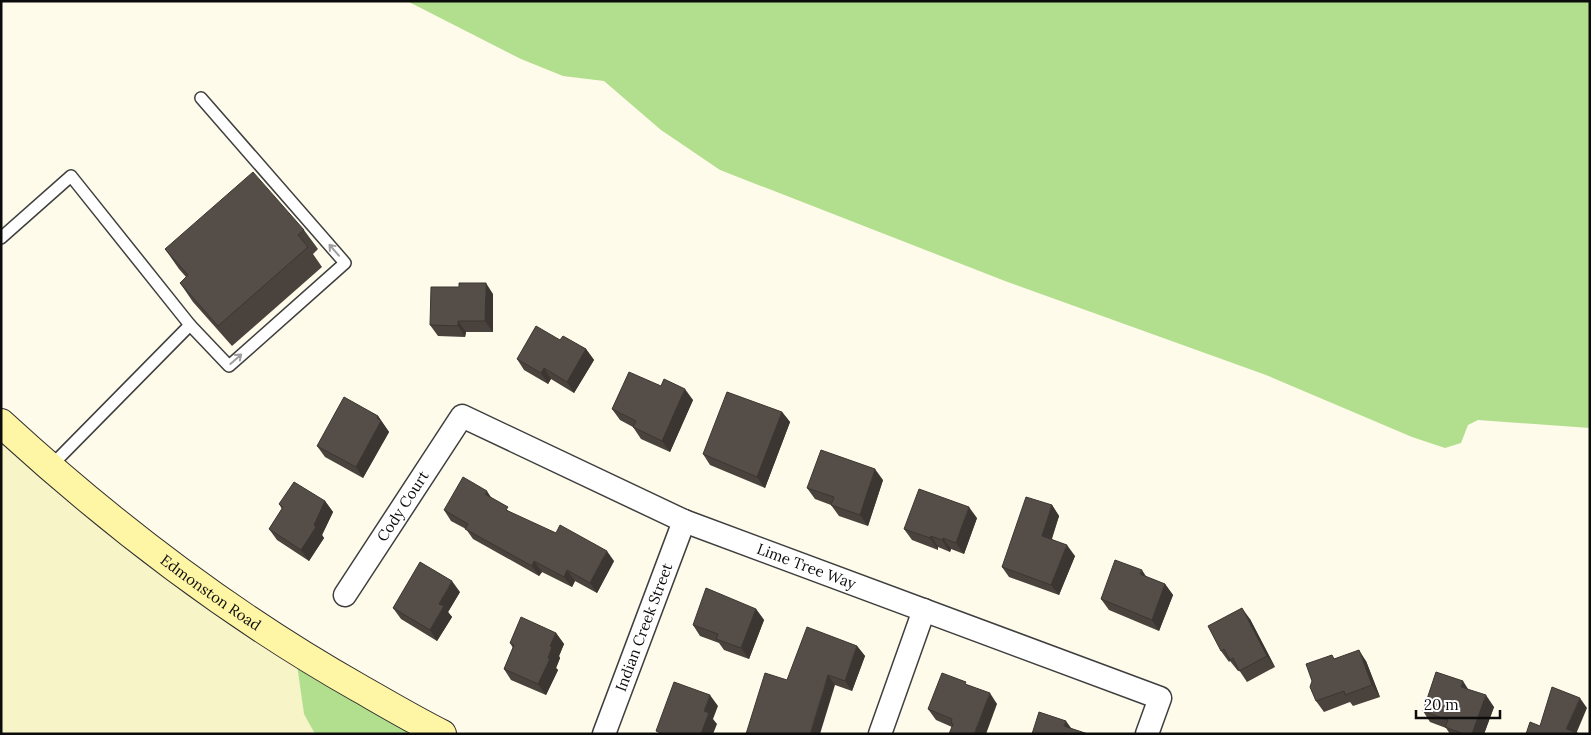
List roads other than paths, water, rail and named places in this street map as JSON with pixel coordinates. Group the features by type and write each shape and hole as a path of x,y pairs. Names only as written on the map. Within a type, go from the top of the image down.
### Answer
{"main road":[{"name":"Edmonston Road","path":"1,423 133,538 201,588 307,658 442,734"}],"street":[{"name":"Lime Tree Way","path":"462,416 684,521 1160,698 1147,734"},
{"name":"Cody Court","path":"345,595 462,416"},
{"name":"Indian Creek Street","path":"604,734 684,521"},
{"path":"880,734 924,610"}],"lane":[{"path":"1,238 71,176 190,324 229,366 345,263 201,98"},
{"path":"50,467 190,324"}]}
